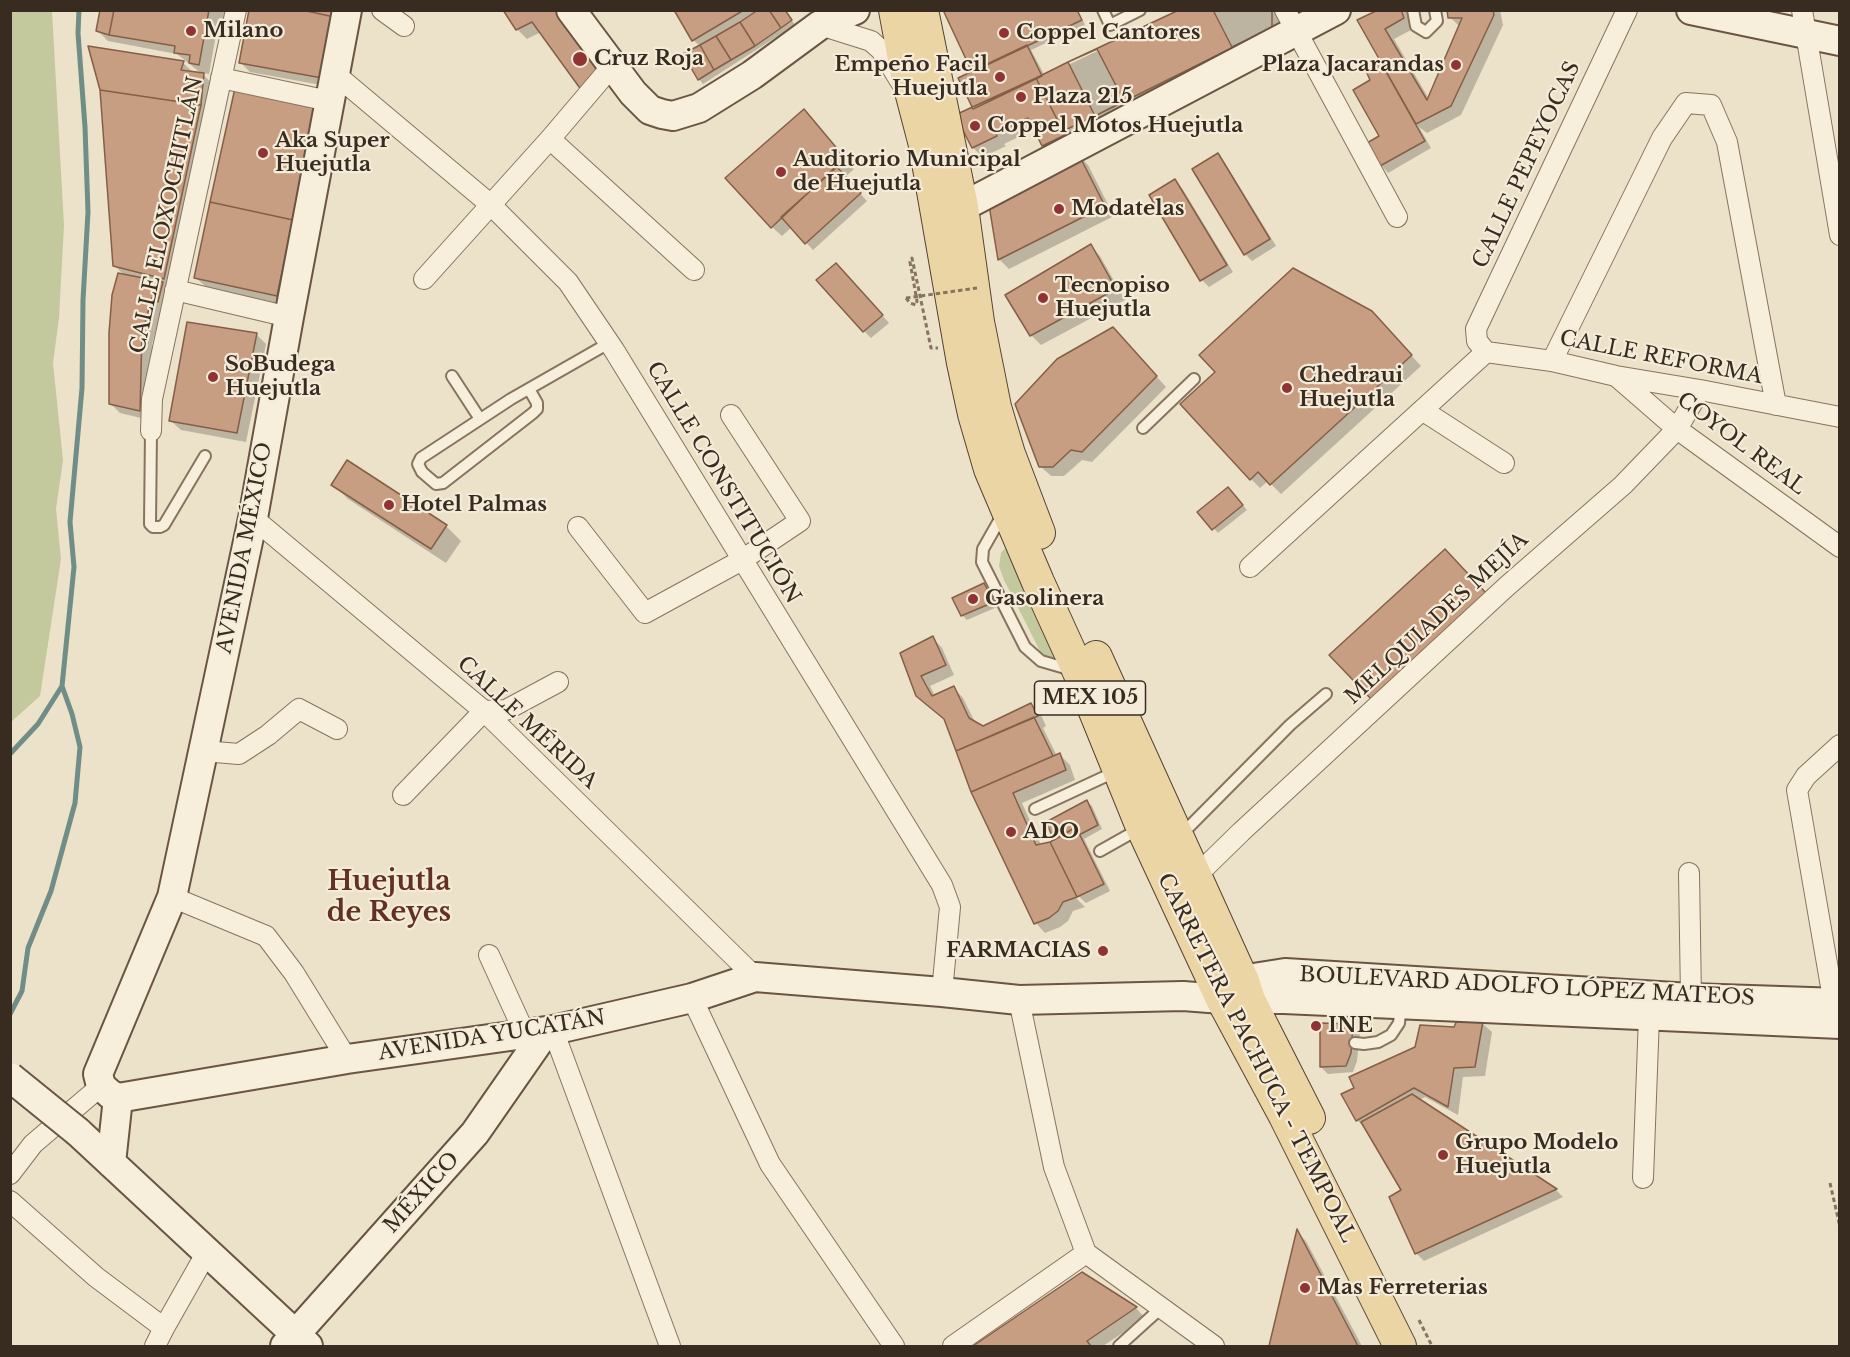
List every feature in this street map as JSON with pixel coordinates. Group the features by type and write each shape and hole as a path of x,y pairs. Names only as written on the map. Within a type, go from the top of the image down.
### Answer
{"main road":[{"name":"CARRETERA PACHUCA - TEMPOAL","path":"895,10 914,105 925,145 974,414 990,469 1013,496 1043,542 1090,670 1159,831 1232,991 1345,1212 1401,1347"},
{"name":"CARRETERA PACHUCA - TEMPOAL","path":"922,10 962,207 978,322 1009,454 1013,496"},
{"name":"CARRETERA PACHUCA - TEMPOAL","path":"1090,670 1120,770 1159,831 1196,876 1232,991"},
{"name":"CARRETERA PACHUCA - TEMPOAL","path":"1345,1212 1421,1333"}],"street":[{"name":"CALLE ELOXOCHITLÁN","path":"150,431 152,399 236,10"},
{"name":"AVENIDA MÉXICO","path":"111,1163 106,1086 172,897 253,518 347,10"},
{"path":"382,10 404,26"},
{"path":"571,10 633,93 650,110 662,114 681,114 699,108 752,75 824,18 855,10"},
{"path":"962,207 1291,20 1336,10"},
{"name":"CALLE PEPEYOCAS","path":"1482,346 1476,329 1627,10"},
{"path":"1691,10 1805,23 1839,41"},
{"path":"824,18 876,45 914,105"},
{"path":"1291,20 1397,217"},
{"path":"1805,23 1839,235"},
{"path":"424,279 550,139 612,66"},
{"name":"CALLE CONSTITUCIÓN","path":"334,74 491,205 568,282 609,343 942,885 950,907 942,992"},
{"path":"221,78 329,101"},
{"path":"1552,361 1662,138 1686,103 1711,105 1726,142 1776,405"},
{"path":"550,139 694,270"},
{"path":"175,290 289,317"},
{"path":"1250,567 1422,410 1482,346"},
{"name":"CALLE REFORMA","path":"1482,346 1616,376 1839,417"},
{"name":"COYOL REAL","path":"1616,376 1677,429 1839,548"},
{"name":"MELQUIADES MEJÍA","path":"1196,876 1506,587 1623,485 1677,429 1700,390"},
{"path":"1422,410 1504,463"},
{"path":"578,526 645,613 742,560 800,521 731,415"},
{"name":"CALLE MÉRIDA","path":"253,518 484,711 755,977"},
{"path":"403,795 484,711 506,710 558,682"},
{"path":"203,751 239,754 268,735 298,709 337,729"},
{"path":"1837,1014 1797,790 1806,776 1839,745"},
{"path":"1689,873 1691,998"},
{"path":"172,897 266,936 294,973 347,1059"},
{"path":"489,955 542,1032 670,1347"},
{"name":"AVENIDA YUCATÁN","path":"106,1086 347,1059 542,1032 692,998 755,977 1019,1000 1183,996 1232,991"},
{"name":"BOULEVARD ADOLFO LÓPEZ MATEOS","path":"1232,991 1284,999 1691,998 1837,1014"},
{"name":"BOULEVARD ADOLFO LÓPEZ MATEOS","path":"1408,997 1649,1016 1837,1014"},
{"path":"692,998 770,1164 894,1347"},
{"path":"1019,1000 1054,1167 1086,1253 1214,1347"},
{"path":"1643,1178 1649,1016"},
{"name":"MÉXICO","path":"296,1343 475,1133 542,1032"},
{"path":"10,1077 78,1132 207,1252 296,1343"},
{"path":"10,1173 33,1144 106,1086"},
{"path":"10,1201 96,1277 164,1328"},
{"path":"155,1347 207,1252"},
{"path":"953,1347 1086,1253"}],"lane":[{"path":"1103,10 1110,25 1140,10"},
{"path":"1413,10 1416,26 1426,32 1437,21 1436,10"},
{"path":"528,389 537,403 537,409 533,413 443,483 436,484 422,472 418,464 421,458 528,389 609,343"},
{"path":"452,376 480,419"},
{"path":"1143,428 1194,379"},
{"path":"150,431 150,524 153,527 164,525 205,456"},
{"path":"1013,496 983,549 982,562 1025,647 1041,661 1090,670"},
{"path":"1101,851 1159,831 1326,694"},
{"path":"1035,809 1120,770"},
{"path":"1355,1043 1378,1042 1391,1035 1399,1023 1408,997"},
{"path":"1119,1347 1161,1308"}],"path":[{"path":"961,349 931,348 912,258 910,262 917,301 916,305 910,303 906,298 977,288"},
{"path":"1830,1183 1839,1227"},
{"path":"1421,1333 1432,1347"}],"green space":[{"path":"11,10 52,11 64,225 59,318 53,363 63,460 56,509 61,559 40,696 11,722"},
{"path":"1005,548 1055,659 1049,658 1040,651 1004,580 999,566 1001,553"}],"building":[{"path":"100,10 114,10 109,35 96,31"},
{"path":"114,10 209,10 199,65 189,63 190,55 174,53 175,46 109,35"},
{"path":"249,10 302,10 334,17 322,78 239,63"},
{"path":"302,10 336,10 334,17"},
{"path":"503,10 565,10 608,68 582,91 532,22 516,30"},
{"path":"674,10 744,10 692,41"},
{"path":"758,10 769,10 781,28 755,46 740,22"},
{"path":"769,10 785,10 792,20 781,28"},
{"name":"Coppel Cantores","path":"943,10 1077,10 1082,20 972,72"},
{"path":"1179,10 1272,10 1272,28 1095,116 1068,62"},
{"path":"1213,10 1272,10 1272,28 1232,47"},
{"name":"Plaza Jacarandas","path":"1378,10 1401,10 1404,18 1385,29 1427,100 1462,18 1448,18 1447,10 1493,10 1494,15 1451,106 1416,124 1357,20"},
{"path":"740,22 755,46 731,60 716,36"},
{"path":"716,36 731,60 714,70 700,45"},
{"path":"700,45 714,70 698,80 683,54"},
{"name":"Empeño Facil Huejutla","path":"1027,45 1042,76 973,109 958,78"},
{"path":"88,46 184,61 181,70 204,73 201,105 100,90"},
{"path":"1097,49 1124,101 1095,116 1068,62"},
{"path":"1068,62 1095,116 1063,131 1036,78"},
{"path":"1381,63 1425,141 1380,166 1367,143 1379,136 1353,90 1370,80 1366,71"},
{"name":"Plaza 215","path":"1036,78 1065,135 1042,146 1028,118 972,148 955,115"},
{"name":"Aka Super Huejutla","path":"235,88 315,104 293,220 210,202"},
{"path":"100,90 201,105 164,279 113,266"},
{"name":"Auditorio Municipal de Huejutla","path":"804,109 845,158 771,228 725,178"},
{"path":"1078,153 1105,206 998,260 988,199"},
{"path":"1218,153 1270,239 1244,255 1192,169"},
{"path":"837,167 861,193 805,244 781,217"},
{"path":"1175,179 1227,265 1200,281 1149,195"},
{"path":"210,202 293,220 277,296 194,278"},
{"path":"1091,244 1116,289 1030,336 1005,295"},
{"path":"836,263 883,315 863,332 816,280"},
{"name":"Chedraui Huejutla","path":"1293,268 1372,311 1412,355 1270,485 1258,472 1250,480 1180,404 1215,372 1199,355"},
{"path":"118,273 163,282 158,302 152,298 142,334 140,411 109,404 109,333 112,295"},
{"name":"SoBudega Huejutla","path":"187,322 257,333 237,433 169,421"},
{"path":"1113,327 1157,376 1082,452 1071,450 1053,467 1039,467 1015,404 1057,359"},
{"name":"Hotel Palmas","path":"347,460 447,525 431,549 331,485"},
{"path":"1228,487 1243,505 1212,530 1197,512"},
{"path":"1445,549 1486,593 1373,701 1329,655"},
{"path":"984,583 994,602 961,616 952,598"},
{"path":"933,636 946,665 921,676 932,696 954,686 969,718 983,726 1031,703 1038,716 956,751 944,719 916,696 900,653"},
{"path":"1034,717 1053,756 971,792 956,751"},
{"name":"ADO","path":"1060,753 1066,770 1013,793 1036,845 1050,842 1077,897 1063,902 1058,911 1049,918 1034,924 971,792"},
{"path":"1087,800 1098,825 1079,835 1076,827 1054,840 1046,822"},
{"path":"1076,827 1104,884 1077,897 1050,842"},
{"path":"1458,1018 1483,1021 1475,1067 1454,1068 1448,1107 1414,1088 1356,1121 1341,1094 1354,1088 1349,1077 1415,1047 1420,1025 1454,1027"},
{"path":"1320,1023 1353,1024 1351,1053 1346,1066 1320,1067"},
{"name":"Grupo Modelo Huejutla","path":"1412,1094 1557,1189 1415,1254 1389,1197 1401,1190 1361,1122"},
{"name":"Mas Ferreterias","path":"1297,1229 1358,1346 1269,1346"},
{"path":"1082,1272 1137,1307 1087,1341 1091,1346 973,1346"}],"waterway":[{"path":"10,1014 22,991 28,948 51,891 75,803 80,747 62,686 74,567 70,522 82,388 83,300 88,212 78,33 79,10"},
{"path":"10,754 38,724 62,686"}],"place":[{"name":"Milano","path":"191,31"},
{"name":"Coppel Cantores","path":"1004,33"},
{"name":"Cruz Roja","path":"580,59"},
{"name":"Plaza Jacarandas","path":"1456,65"},
{"name":"Empeño Facil Huejutla","path":"1000,77"},
{"name":"Plaza 215","path":"1021,97"},
{"name":"Coppel Motos Huejutla","path":"975,126"},
{"name":"Aka Super Huejutla","path":"263,153"},
{"name":"Auditorio Municipal de Huejutla","path":"781,172"},
{"name":"Modatelas","path":"1059,209"},
{"name":"Tecnopiso Huejutla","path":"1043,298"},
{"name":"SoBudega Huejutla","path":"213,377"},
{"name":"Chedraui Huejutla","path":"1287,388"},
{"name":"Hotel Palmas","path":"389,505"},
{"name":"Gasolinera","path":"973,599"},
{"name":"ADO","path":"1011,832"},
{"name":"FARMACIAS","path":"1103,951"},
{"name":"INE","path":"1316,1026"},
{"name":"Grupo Modelo Huejutla","path":"1443,1155"},
{"name":"Mas Ferreterias","path":"1305,1288"}],"district":[{"name":"Huejutla de Reyes","path":"389,898"}]}
